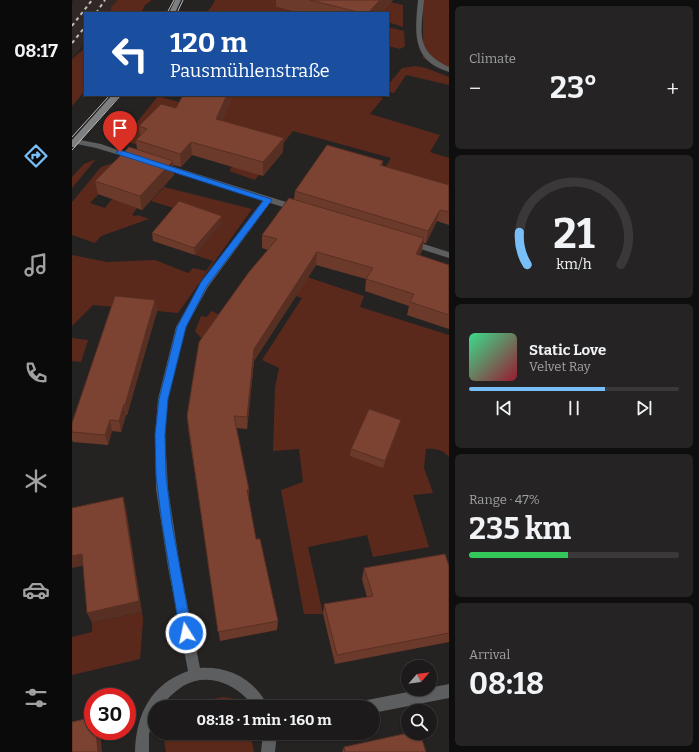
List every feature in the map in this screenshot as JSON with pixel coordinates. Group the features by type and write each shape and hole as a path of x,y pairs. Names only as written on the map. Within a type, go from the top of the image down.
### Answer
{"main road":[{"path":"172,12 178,0"},
{"path":"73,143 115,96"}],"street":[{"path":"421,0 419,30 422,51 427,58 436,65 449,70"},
{"path":"73,143 98,146 142,160"},
{"path":"157,164 302,210"},
{"path":"195,675 174,566 162,489 160,435 164,399 181,327 204,284 268,200"},
{"path":"405,242 449,255"},
{"path":"142,752 143,729 148,713 159,696 173,684 195,675 222,675 235,680 247,688 258,700"},
{"path":"380,704 449,691"},
{"path":"268,752 269,740"}],"shaded area":[{"path":"75,0 118,0 109,12 84,12 84,44 72,58 72,4"},
{"path":"118,0 152,0 145,5 142,12 109,12 112,6"},
{"path":"215,0 283,0 276,7 296,12 207,12"},
{"path":"423,0 449,0 449,70 423,58"},
{"path":"386,1 403,5 403,27 389,22 389,12 380,12"},
{"path":"389,27 404,31 405,46 400,49 389,46"},
{"path":"84,49 84,92 72,106 72,59"},
{"path":"416,66 426,68 449,77 449,85 406,75 394,93 389,92 389,84 402,68"},
{"path":"158,96 206,110 222,96 376,96 383,98 370,114 440,135 430,152 449,158 449,188 378,179 391,158 293,131 255,180 229,171 257,134 150,149 125,140 126,136"},
{"path":"96,159 72,188 72,177 84,164"},
{"path":"113,163 120,172 90,203 105,208 112,199 137,208 132,215 138,215 149,219 101,236 95,243 72,235 72,202 101,167"},
{"path":"164,187 252,209 178,313 93,305 72,326 72,255 107,262 155,260 188,273 193,268 206,271 213,261 195,255 222,223 151,201"},
{"path":"298,274 364,296 360,307 449,335 449,457 439,450 426,449 424,468 433,493 413,495 429,547 373,557 367,535 308,547 323,614 304,614 281,490 303,482 299,449 273,451 275,387 279,368 262,360 302,298 286,293"},
{"path":"211,311 226,318 206,339 200,337 195,331 201,316 207,317"},
{"path":"72,338 88,340 81,362 72,361"},
{"path":"142,612 143,621 140,659 72,675 72,637 92,632 92,623"},
{"path":"223,697 237,700 209,700"},
{"path":"164,740 251,740 254,752 166,752"}],"building":[{"path":"310,0 380,0 369,12 358,12"},
{"path":"182,96 227,96 216,119 284,138 263,162 191,142 180,154 136,140 147,129 139,126 161,104 176,108"},
{"path":"327,145 383,161 380,165 449,185 449,212 440,210 428,231 295,191"},
{"path":"129,147 173,161 140,196 95,181"},
{"path":"289,198 424,238 416,254 449,265 449,315 410,302 414,294 366,279 373,268 317,252 254,349 247,417 234,416 249,490 247,490 256,539 260,539 278,621 218,632 187,416 199,342 249,272 277,239 262,235"},
{"path":"179,201 222,216 194,248 152,233"},
{"path":"115,296 155,300 125,405 124,404 119,421 110,420 105,435 72,432 72,423"},
{"path":"369,409 401,420 385,461 351,449"},
{"path":"123,497 139,601 87,613 82,554 72,556 72,508"},
{"path":"445,554 449,566 449,633 337,655 324,604 373,596 364,568"},
{"path":"84,719 84,740 97,740 98,752 72,752 72,722"},
{"path":"401,735 401,740 422,740 426,752 345,752 344,747"}],"tram line":[{"path":"168,12 174,0"},
{"path":"177,12 183,0"},
{"path":"72,137 109,96"},
{"path":"72,150 120,96"}],"railway":[{"path":"72,26 92,0"},
{"path":"97,12 105,0"},
{"path":"72,43 84,28"}],"route":[{"path":"120,152 268,200 204,284 181,327 167,379 161,418 160,464 167,524 186,633"}]}
